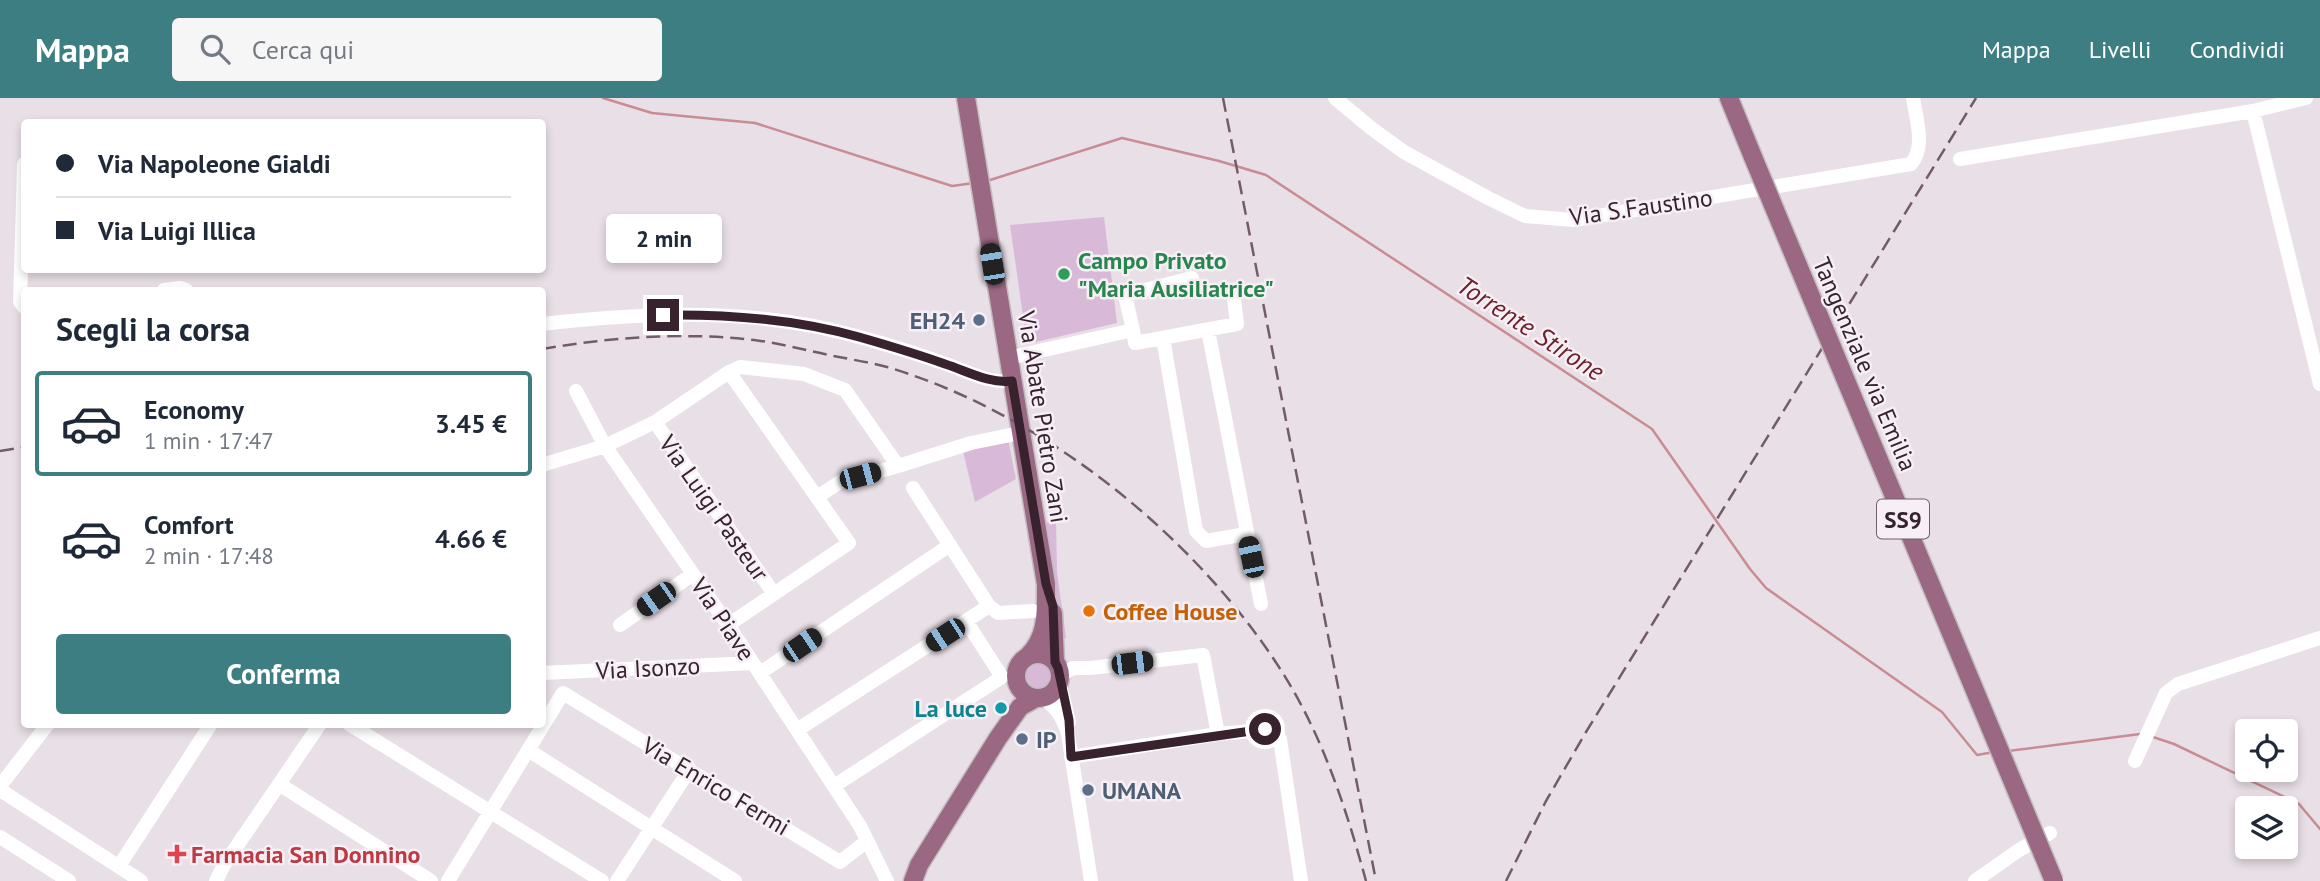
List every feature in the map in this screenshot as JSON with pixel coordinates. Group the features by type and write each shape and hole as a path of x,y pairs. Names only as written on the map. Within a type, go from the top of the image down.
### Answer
{"main road":[{"name":"Tangenziale via Emilia","path":"1729,98 2054,881"},
{"name":"Via Abate Pietro Zani","path":"966,100 1020,433 1046,584 1053,606 1058,673"},
{"name":"Via Abate Pietro Zani","path":"1028,656 1038,646 1046,622 1046,584"},
{"path":"899,881 916,873 998,738 1020,707 1053,692 1058,673 1043,654 1028,656 1019,665 1011,709 998,738"},
{"path":"1017,683 1024,693 1039,697"}],"street":[{"name":"Via S.Faustino","path":"1335,98 1404,152 1488,198 1525,216 1574,220 1911,164 1919,146 1913,98"},
{"path":"1960,159 2253,111 2306,98"},
{"path":"2253,111 2320,384"},
{"path":"21,268 21,303"},
{"path":"1192,278 1125,295 1135,343 1237,324 1233,290"},
{"path":"546,324 619,315 770,319 859,337 976,376 1012,381"},
{"path":"1008,358 1133,330"},
{"path":"1208,330 1261,604"},
{"path":"1163,338 1196,531 1206,541 1246,534"},
{"path":"546,464 605,446 655,422 740,367 804,374 845,390 898,466"},
{"path":"728,625 849,543 729,372"},
{"name":"Via Piave","path":"576,391 605,446 834,786 869,844 887,881"},
{"name":"Via Luigi Pasteur","path":"655,422 774,594"},
{"path":"817,497 841,482 971,443 1020,433"},
{"path":"913,488 989,606 998,613 1033,611"},
{"path":"756,668 950,545"},
{"path":"620,625 693,574"},
{"path":"797,730 989,606"},
{"path":"834,786 1002,677 966,621"},
{"path":"2136,761 2166,693 2178,684 2320,638"},
{"path":"1058,673 1073,667 1090,668 1203,654 1218,734"},
{"name":"Via Isonzo","path":"546,673 611,669 756,668"},
{"name":"Via Abate Pietro Zani","path":"1058,673 1069,720 1071,757 1091,881"},
{"name":"Via Enrico Fermi","path":"546,721 563,693 840,862 869,844"},
{"name":"Via Abate Pietro Zani","path":"1039,697 1055,706 1068,734"},
{"path":"45,728 0,788 141,881"},
{"path":"120,866 208,728"},
{"path":"209,881 224,864 317,728"},
{"path":"356,728 602,881"},
{"name":"Via Enrico Fermi","path":"528,750 542,728"},
{"path":"1071,757 1218,734 1274,729 1280,738 1301,881"},
{"path":"448,881 528,750 735,881"},
{"path":"617,881 690,769"},
{"path":"279,784 412,876 431,881"},
{"path":"1975,881 2019,850 2050,833"},
{"path":"0,837 69,881"},
{"name":"Via Piave","path":"869,844 875,881"},
{"path":"216,881 224,864"}],"shaded area":[{"name":"Campo Privato \"Maria Ausiliatrice\"","path":"1104,217 1117,323 1027,344 1010,225"},
{"path":"1008,439 1016,479 975,502 963,451"},
{"path":"1056,521 1057,572 1066,638 1058,638 1058,615 1044,523"},
{"path":"1038,661 1048,665 1052,675 1048,685 1038,689 1028,685 1024,675 1028,665"}],"waterway":[{"name":"Torrente Stirone","path":"603,98 652,113 755,123 952,186 974,183"},
{"name":"Torrente Stirone","path":"987,181 1122,138 1266,175 1652,429 1766,588 1942,712 1977,755 1994,752"},
{"name":"Torrente Stirone","path":"2008,751 2140,734"},
{"name":"Torrente Stirone","path":"2150,736 2174,744 2299,804 2320,829"}],"railway":[{"path":"1223,98 1376,881"},
{"path":"1506,881 1546,801 1586,732 1976,98"},
{"path":"546,348 595,341 675,336 773,343 887,367 944,387 1000,414 1054,445 1154,522 1199,566 1240,613 1275,661 1305,713 1330,767 1366,881"},
{"path":"0,451 21,448"}],"place":[{"name":"Campo Privato \"Maria Ausiliatrice\"","path":"1064,274"},
{"name":"EH24","path":"979,320"},
{"name":"Coffee House","path":"1089,611"},
{"name":"La luce","path":"1001,708"},
{"name":"IP","path":"1022,739"},
{"name":"UMANA","path":"1088,790"},
{"name":"Farmacia San Donnino","path":"177,854"}],"route":[{"path":"663,315 770,319 813,326 859,337 976,376 1012,381 1046,584 1053,606 1055,662 1069,720 1071,757 1265,729"}]}
